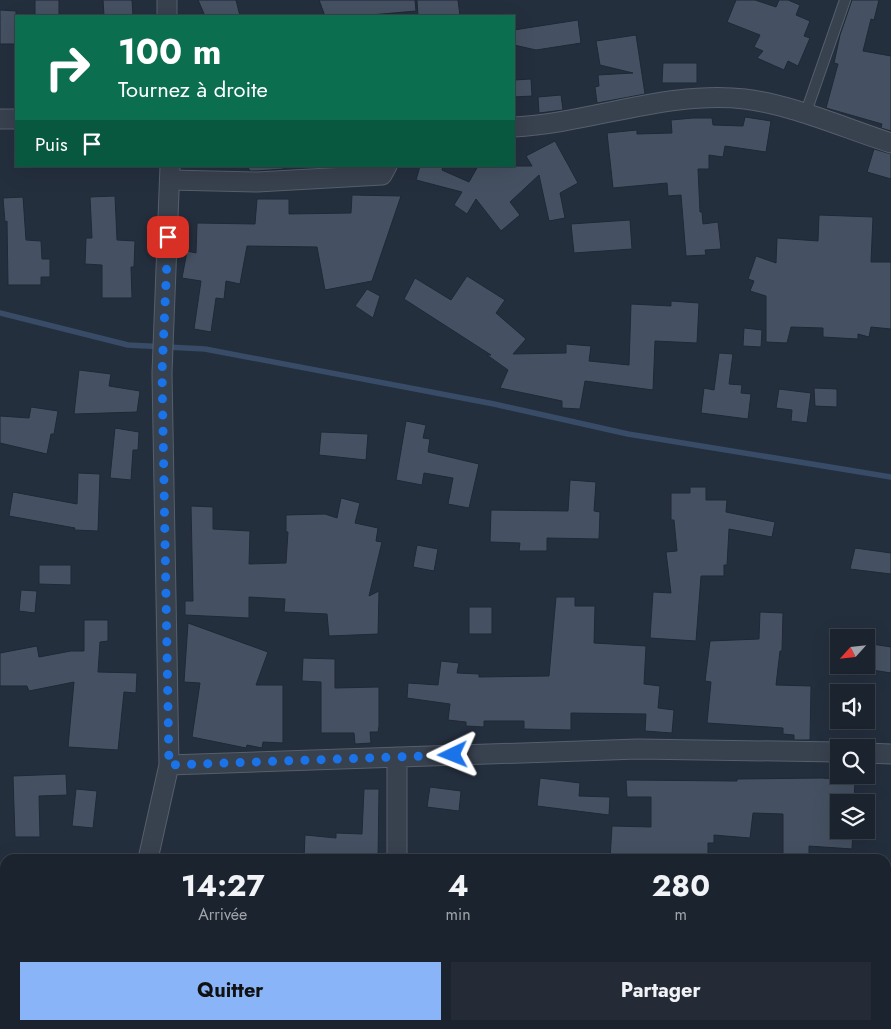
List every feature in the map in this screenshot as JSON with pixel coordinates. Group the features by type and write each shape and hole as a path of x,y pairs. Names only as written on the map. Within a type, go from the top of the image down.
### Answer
{"street":[{"path":"166,0 167,15"},
{"path":"515,127 708,98 745,99 782,106 891,143"},
{"path":"0,119 15,119"},
{"path":"149,854 169,765 162,373 170,173 258,182 382,175 386,167"},
{"path":"169,765 638,749 830,752"},
{"path":"875,753 891,754"},
{"path":"397,757 397,854"}],"lane":[{"path":"805,115 845,0"}],"building":[{"path":"35,0 59,0 59,15 35,15"},
{"path":"103,0 132,0 133,15 104,15"},
{"path":"198,0 236,0 240,15 205,15"},
{"path":"319,0 415,0 416,11 370,15 325,15"},
{"path":"417,0 458,0 460,15 418,15"},
{"path":"736,0 755,0 776,7 779,0 788,0 800,5 796,15 810,21 804,36 810,38 798,66 788,61 784,70 757,58 763,51 754,47 760,35 727,22"},
{"path":"852,0 879,0 874,20 871,19 863,51 891,56 891,131 881,128 882,124 826,108 838,64 834,63 840,35"},
{"path":"0,10 16,11 15,44 0,44"},
{"path":"578,20 581,43 536,50 515,45 515,30"},
{"path":"636,35 645,94 597,103 595,87 599,86 598,75 633,73 600,65 596,41"},
{"path":"663,63 697,63 697,83 662,83"},
{"path":"531,79 532,96 515,97 515,80"},
{"path":"561,95 563,110 539,113 538,97"},
{"path":"745,117 771,121 766,152 725,146 723,157 709,155 709,169 698,169 700,212 702,212 703,224 718,222 721,249 705,250 706,255 686,256 681,195 668,196 667,183 613,188 607,133 637,130 637,134 672,133 671,120 693,118 712,118 713,125 743,126"},
{"path":"555,141 578,183 560,193 565,218 549,221 539,175 510,202 520,215 501,231 476,199 467,214 454,205 462,192 416,180 420,167 443,167 442,170 469,182 477,167 532,166 526,156"},
{"path":"874,149 891,154 891,179 867,172"},
{"path":"248,167 286,167 283,169 250,171"},
{"path":"352,195 401,196 372,281 325,290 317,247 247,246 240,284 226,281 224,299 216,298 211,332 194,329 201,281 182,278 187,251 196,253 197,223 255,224 257,199 289,199 289,214 351,213"},
{"path":"115,196 117,240 135,241 134,267 131,267 132,298 102,298 102,265 85,264 86,238 92,238 90,197"},
{"path":"23,197 26,240 41,241 42,259 50,259 50,277 41,277 41,285 8,285 7,221 5,222 3,198"},
{"path":"819,215 873,217 871,262 891,262 891,329 871,327 869,337 858,334 858,339 823,337 823,328 791,327 787,343 766,342 766,296 750,291 754,281 748,279 756,256 776,263 777,238 818,241"},
{"path":"630,220 632,249 574,253 571,224"},
{"path":"467,276 505,300 496,313 526,339 513,354 566,353 566,344 591,346 589,361 629,365 631,304 671,306 671,301 699,303 697,343 655,341 653,390 585,381 580,409 562,408 562,401 500,388 508,370 487,355 491,355 404,299 415,278 451,300"},
{"path":"367,289 380,296 373,318 355,306"},
{"path":"744,328 762,330 761,347 743,346"},
{"path":"719,353 733,354 729,384 742,385 741,393 751,394 748,419 701,413 704,388 714,390"},
{"path":"79,370 111,374 109,386 140,391 137,412 74,414"},
{"path":"814,388 837,389 837,407 815,406"},
{"path":"779,389 811,393 807,423 791,421 792,410 776,408"},
{"path":"31,407 58,411 54,434 51,434 47,454 0,443 0,416 29,418"},
{"path":"406,421 426,425 423,438 430,439 428,452 479,464 469,508 448,504 453,478 424,473 422,485 396,480"},
{"path":"115,428 139,432 138,450 133,450 131,480 110,478"},
{"path":"321,432 368,434 366,460 319,455"},
{"path":"78,473 100,474 98,531 74,530 75,528 9,516 13,492 77,504"},
{"path":"570,480 596,482 594,511 600,512 599,539 547,538 547,551 519,551 520,543 490,542 491,510 568,511"},
{"path":"690,487 706,487 706,500 727,500 726,512 775,522 772,537 729,529 727,565 724,565 724,576 701,576 696,641 650,638 653,592 671,593 666,552 677,551 674,520 671,520 671,493 690,493"},
{"path":"341,498 360,503 355,523 378,528 376,541 382,542 369,596 379,591 378,634 329,636 327,614 284,612 285,599 249,597 249,618 185,615 185,601 193,601 191,506 213,507 213,529 250,531 249,564 286,563 288,532 286,532 286,515 325,514 337,518"},
{"path":"417,545 438,549 434,571 413,567"},
{"path":"855,548 891,553 891,574 850,569"},
{"path":"39,565 71,565 71,585 39,584"},
{"path":"21,590 37,591 35,613 19,611"},
{"path":"556,597 575,597 575,606 595,606 594,643 646,646 644,684 660,686 658,708 674,710 672,733 645,731 646,714 571,713 571,730 524,729 524,721 484,721 484,727 466,726 466,722 448,720 450,704 407,698 408,683 438,685 441,661 459,663 457,673 479,674 479,677 549,676"},
{"path":"469,607 492,607 492,634 469,634"},
{"path":"760,612 783,613 782,651 780,651 776,685 811,686 810,740 794,740 794,735 783,734 783,728 707,723 711,682 705,681 710,641 759,639"},
{"path":"84,620 108,620 108,641 100,642 98,672 137,673 136,693 124,692 118,750 68,747 74,682 29,691 27,686 0,686 0,653 37,646 39,657 71,651 84,651"},
{"path":"188,623 268,652 256,685 283,685 283,743 263,742 262,748 247,745 246,748 192,737 200,683 184,682"},
{"path":"875,644 891,647 891,673 875,670"},
{"path":"303,658 335,659 335,688 379,687 379,726 378,732 370,732 371,743 355,744 354,733 321,733 321,682 302,681"},
{"path":"66,774 67,795 39,796 40,837 15,837 13,776"},
{"path":"540,778 580,783 579,796 610,797 609,815 537,806"},
{"path":"822,778 830,778 830,784 855,784 854,794 830,794 830,839 853,839 852,849 809,846 809,854 783,854 783,814 753,813 750,838 714,835 714,843 708,843 708,854 610,854 612,826 651,827 651,797 627,797 626,780 737,781 737,779"},
{"path":"430,787 461,791 459,811 427,807"},
{"path":"76,789 97,791 93,828 72,826"},
{"path":"364,789 379,789 378,854 304,854 305,835 336,838 336,833 362,834"}],"waterway":[{"path":"0,313 128,345 205,349 494,404 628,434 891,477"}],"route":[{"path":"168,237 162,373 169,765 453,755"}]}
